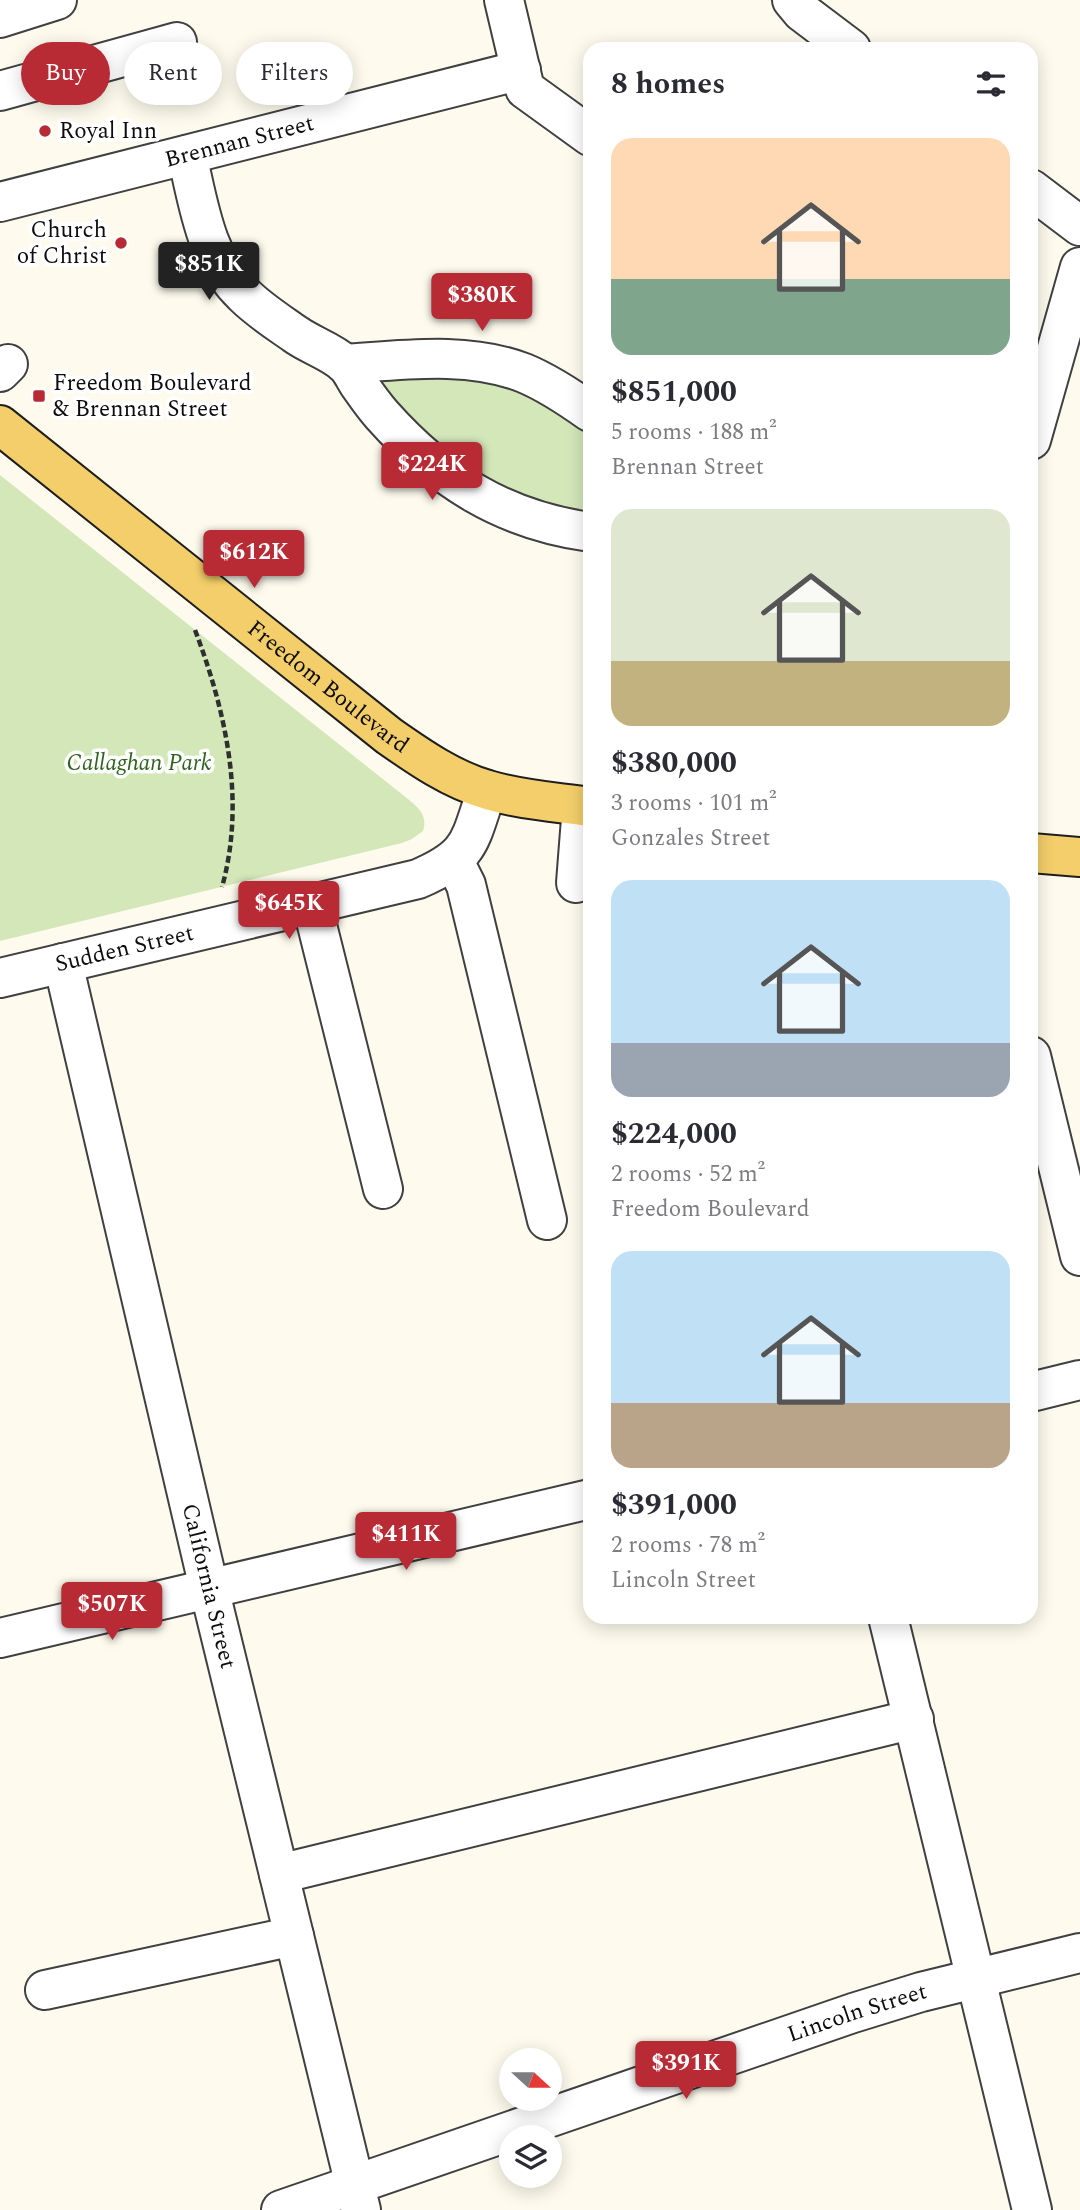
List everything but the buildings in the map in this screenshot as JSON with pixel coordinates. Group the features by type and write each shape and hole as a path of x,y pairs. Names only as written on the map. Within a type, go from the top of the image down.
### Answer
{"main road":[{"name":"Freedom Boulevard","path":"0,425 417,756 447,773 487,790 583,807"},
{"path":"1038,854 1080,857"}],"street":[{"path":"0,18 57,0"},
{"path":"505,0 525,89 583,131"},
{"path":"792,0 802,12 841,42"},
{"path":"0,91 177,41"},
{"name":"Brennan Street","path":"0,202 521,70"},
{"path":"187,155 206,236 217,261 231,281 252,302 289,330 345,364 369,400 394,428 442,472 484,499 518,516 546,525 583,531"},
{"path":"1038,194 1080,226"},
{"path":"1038,415 1080,267"},
{"path":"345,364 434,359 506,367 540,380 583,408"},
{"path":"487,790 468,846 454,861 466,885 547,1220"},
{"path":"576,883 583,830"},
{"name":"Sudden Street","path":"0,978 418,879 454,861"},
{"path":"312,905 383,1189"},
{"name":"California Street","path":"63,963 209,1588 358,2197"},
{"path":"1038,1085 1080,1256"},
{"path":"1038,1390 1080,1380"},
{"path":"0,1638 583,1501"},
{"path":"890,1624 1032,2210"},
{"path":"279,1874 914,1719"},
{"path":"45,1990 294,1936"},
{"name":"Lincoln Street","path":"281,2210 358,2197 758,2043 890,2001 1080,1953"}],"path":[{"path":"195,630 219,701 231,771 233,838 222,887"}],"green space":[{"path":"384,371 504,382 583,425 583,519 463,475 363,374"},
{"name":"Callaghan Park","path":"0,475 412,802 423,817 423,831 402,843 0,941"}],"place":[{"name":"Royal Inn","path":"45,131"},
{"name":"Church of Christ","path":"121,243"},
{"name":"Freedom Boulevard & Brennan Street","path":"39,396"}]}
